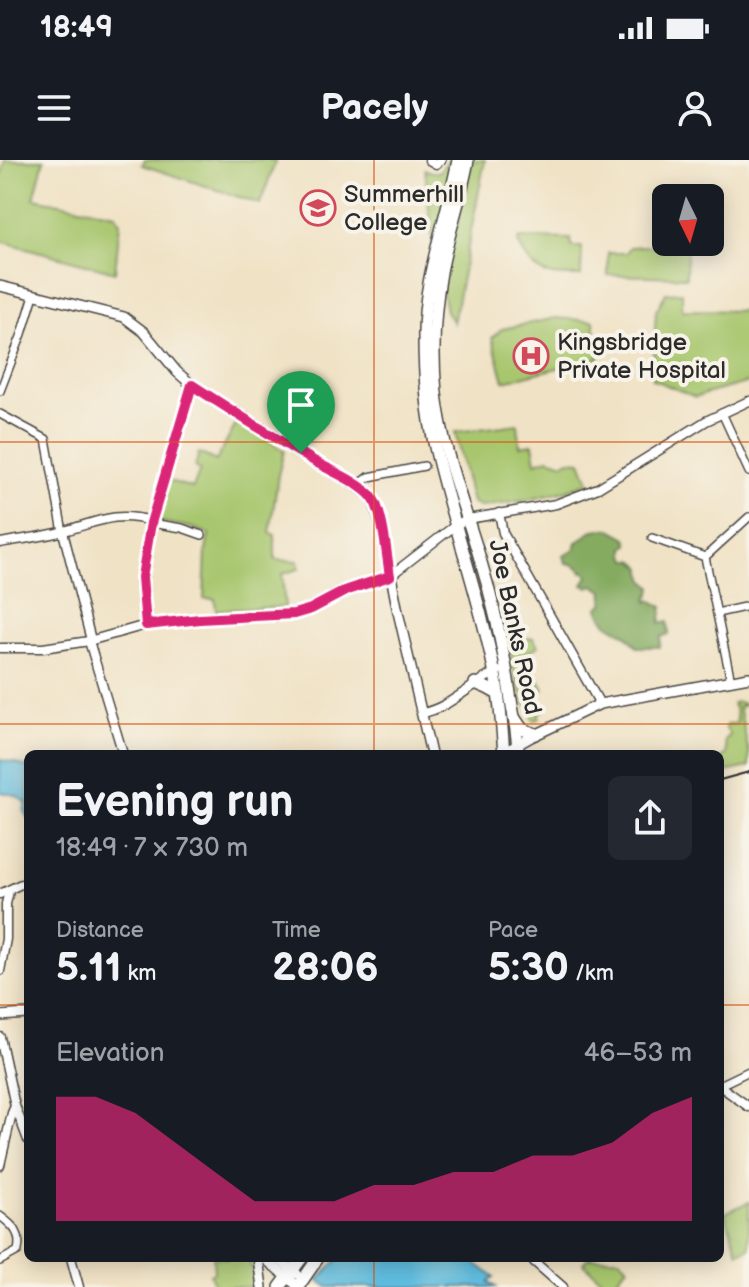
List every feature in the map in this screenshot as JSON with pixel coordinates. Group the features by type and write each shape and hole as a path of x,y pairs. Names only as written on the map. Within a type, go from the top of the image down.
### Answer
{"highway":[{"path":"458,160 433,263 424,333 428,406 434,444 462,522"},
{"path":"462,522 442,431 434,364 434,324 441,269 468,160"},
{"name":"Joe Banks Road","path":"462,522 488,587 500,670 514,717 518,750"},
{"name":"Joe Banks Road","path":"500,670 498,694 503,750"},
{"path":"475,683 498,694"},
{"path":"514,717 522,729 536,734"},
{"path":"286,1278 299,1262"},
{"path":"300,1284 315,1262"}],"main road":[{"path":"0,286 124,317 144,332 192,385 369,494 376,504 430,750"},
{"path":"518,750 536,734 600,704 749,677"},
{"path":"0,1016 24,1014"},
{"path":"261,1262 262,1287"},
{"path":"266,1262 286,1278 300,1284"}],"street":[{"path":"429,160 436,164 441,160"},
{"path":"0,391 34,295"},
{"path":"146,625 142,577 151,522 192,385"},
{"path":"0,648 43,648 90,640 146,625 294,614 311,609 347,590 390,576 462,522 556,504 598,488 706,421 749,401"},
{"path":"722,413 749,472"},
{"path":"0,414 46,439 63,532 122,750"},
{"path":"357,486 369,477 424,466"},
{"path":"496,514 503,533 600,704"},
{"path":"0,543 63,532 100,519 120,516 136,517 202,535"},
{"path":"705,557 749,517"},
{"path":"652,538 705,557"},
{"path":"705,557 731,681"},
{"path":"717,613 749,606"},
{"path":"422,713 442,706 500,670"},
{"path":"0,971 6,939 4,892 24,884"},
{"path":"0,1037 15,1106 24,1130"},
{"path":"724,1084 749,1071"},
{"path":"724,1089 749,1107"},
{"path":"0,1165 15,1106"},
{"path":"0,1216 19,1235 20,1241 18,1251 0,1261"},
{"path":"72,1262 79,1287"},
{"path":"535,1262 563,1287"}],"green space":[{"path":"5,160 44,160 34,198 115,214 120,222 115,272 0,241 0,182"},
{"path":"145,160 276,160 260,204 142,165"},
{"path":"448,160 454,160 433,246 425,169 439,172"},
{"path":"472,160 485,160 453,323 446,311 442,290"},
{"path":"520,238 571,239 572,247 582,247 581,276 542,272 524,254 518,243"},
{"path":"652,246 652,256 687,256 686,277 608,275 608,253 626,253 630,247"},
{"path":"682,292 682,310 749,311 749,382 695,397 652,379 656,311 666,293"},
{"path":"556,318 594,321 599,358 504,381 492,338 502,329"},
{"path":"239,419 284,451 270,533 275,535 275,560 298,561 299,569 282,574 285,607 216,610 215,599 204,599 209,534 156,521 166,480 193,488 200,470 195,467 199,453 216,461"},
{"path":"518,424 520,446 533,444 536,462 549,458 564,463 581,461 589,482 522,501 480,507 472,503 455,432"},
{"path":"611,529 627,538 629,545 625,548 625,555 643,568 645,581 652,586 648,602 650,600 663,607 660,623 668,621 669,634 661,637 660,647 637,647 626,635 607,623 598,608 603,604 604,592 594,585 583,585 588,576 576,565 566,563 564,556 590,532"},
{"path":"533,638 538,646 524,655 544,689 536,693 544,710 538,713 540,718 534,721 517,685 508,644 513,644 517,639"},
{"path":"733,703 745,705 739,707 749,752 749,767 724,772 724,756 727,754 725,740 730,735 725,727 737,723"},
{"path":"749,1202 749,1248 738,1252 725,1213"},
{"path":"213,1262 248,1262 254,1271 253,1287 215,1287 210,1274 214,1272"},
{"path":"624,1262 628,1266 610,1287 583,1263"}],"water":[{"path":"0,760 24,766 24,801 0,792"},
{"path":"336,1262 474,1262 494,1277 489,1282 496,1287 328,1287 318,1280"}],"railway":[{"path":"724,779 749,772"}],"place":[{"name":"Summerhill College","path":"318,208"},
{"name":"Kingsbridge Private Hospital","path":"531,356"}],"route":[{"path":"192,385 301,453 352,482 373,498 390,576 347,590 311,609 294,614 146,625 142,577 151,523 192,385"}]}
